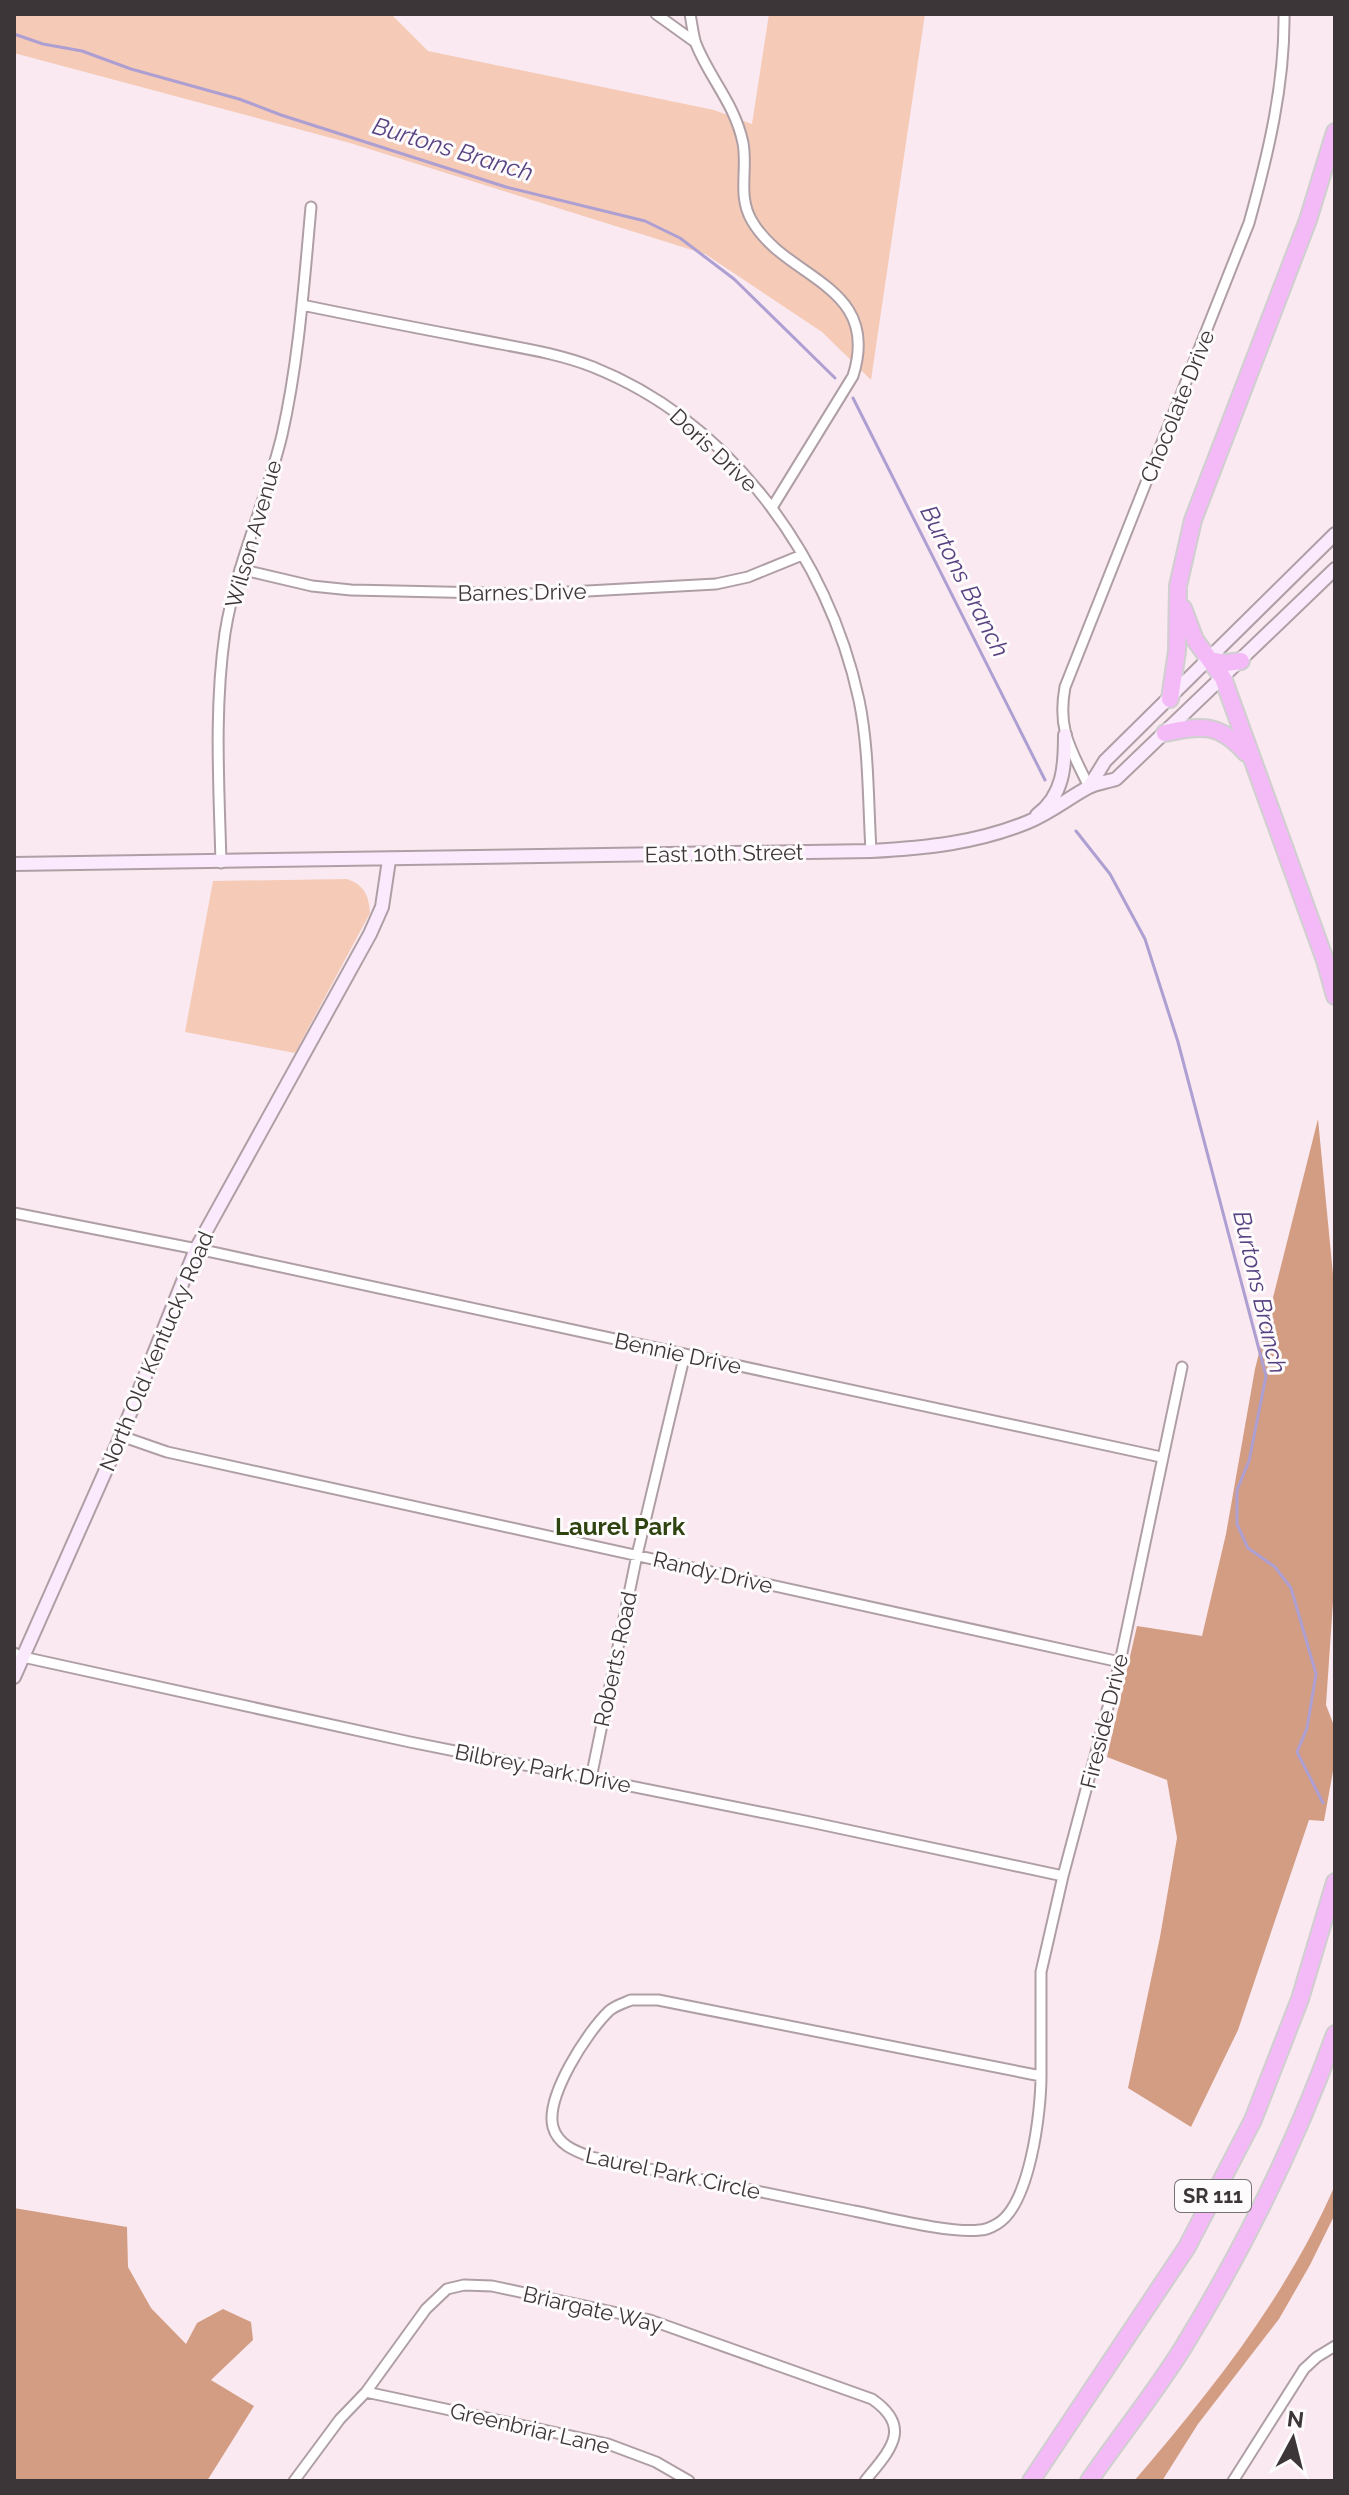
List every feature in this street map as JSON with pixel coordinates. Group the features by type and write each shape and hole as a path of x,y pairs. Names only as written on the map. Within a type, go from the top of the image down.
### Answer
{"highway":[{"path":"1170,699 1177,651 1178,586 1193,520 1308,220 1335,132"},
{"path":"1178,586 1189,629 1223,678 1325,960 1335,996"},
{"path":"1210,660 1226,663 1241,661"},
{"path":"1165,733 1198,727 1223,732 1250,759"},
{"name":"SR 111","path":"1031,2481 1187,2247 1245,2134 1300,1999 1335,1882"},
{"name":"SR 111","path":"1089,2481 1182,2349 1245,2240 1312,2099 1335,2034"}],"main road":[{"path":"1089,787 1105,761 1335,534"},
{"name":"East 10th Street","path":"14,864 871,851 923,848 975,840 1027,822 1057,808 1089,787 1116,779 1335,569"},
{"path":"1027,822 1043,811 1063,778 1065,735"},
{"name":"North Old Kentucky Road","path":"14,1677 18,1655 121,1436 196,1249 370,934 382,907 389,860"}],"street":[{"path":"656,14 696,43"},
{"path":"690,14 696,43 730,102 743,144 743,202 754,225 772,247 819,279 836,295 848,310 858,332 860,354 853,376 773,506"},
{"name":"Chocolate Drive","path":"1089,787 1065,735 1060,711 1065,687 1249,223 1264,172 1278,88 1284,14"},
{"name":"Wilson Avenue","path":"221,863 218,726 225,632 240,569 281,438 294,374 311,207"},
{"name":"Doris Drive","path":"302,305 538,351 591,366 645,391 715,446 773,506 802,555 839,634 860,702 871,851"},
{"name":"Barnes Drive","path":"240,569 312,586 351,590 532,594 716,584 748,577 802,555"},
{"name":"Bennie Drive","path":"14,1213 196,1249 1161,1457"},
{"name":"Roberts Road","path":"591,1778 637,1555 685,1354"},
{"name":"Fireside Drive","path":"1041,2076 1041,1972 1120,1662 1182,1367"},
{"name":"Randy Drive","path":"121,1436 167,1452 1120,1662"},
{"name":"Bilbrey Park Drive","path":"18,1655 410,1742 1063,1876"},
{"name":"Laurel Park Circle","path":"631,2000 658,2000 1041,2076 1035,2134 1020,2197 1009,2215 983,2230 965,2230 881,2216 591,2157 561,2142 553,2128 552,2110 556,2095 573,2059 610,2010 631,2000"},
{"name":"Briargate Way","path":"294,2481 340,2419 366,2392 437,2296 447,2289 464,2285 492,2286 650,2320 872,2399 885,2408 895,2433 889,2452 865,2481"},
{"path":"1233,2481 1304,2369 1335,2346"},
{"name":"Greenbriar Lane","path":"366,2392 608,2444 656,2462 689,2481"}],"shaded area":[{"path":"14,14 391,14 428,51 714,110 752,124 769,14 925,14 871,380 822,332 705,254 350,143 14,53"},
{"path":"347,879 358,884 364,892 370,913 295,1053 185,1032 213,881"},
{"path":"1318,1119 1335,1295 1335,1572 1326,1705 1335,1728 1335,1760 1324,1821 1309,1820 1238,2030 1191,2127 1128,2088 1177,1838 1167,1780 1107,1757 1137,1626 1202,1636 1226,1534 1255,1369"},
{"path":"1335,2185 1335,2214 1279,2319 1198,2424 1162,2481 1134,2481 1192,2412 1246,2340 1294,2265"},
{"path":"14,2208 127,2227 128,2267 151,2308 186,2344 197,2323 223,2309 251,2322 253,2340 211,2380 254,2406 207,2481 14,2481"}],"waterway":[{"name":"Burtons Branch","path":"14,34 43,44 82,51 131,69 239,99 506,187 645,221 680,238 734,279 835,378"},
{"name":"Burtons Branch","path":"853,398 1045,780"},
{"name":"Burtons Branch","path":"1076,831 1110,874 1145,939 1178,1042 1266,1376 1249,1461 1237,1490 1237,1524 1248,1548 1275,1567 1291,1588 1316,1674 1307,1728 1297,1752 1323,1803"}],"district":[{"name":"Laurel Park","path":"620,1526"}]}
